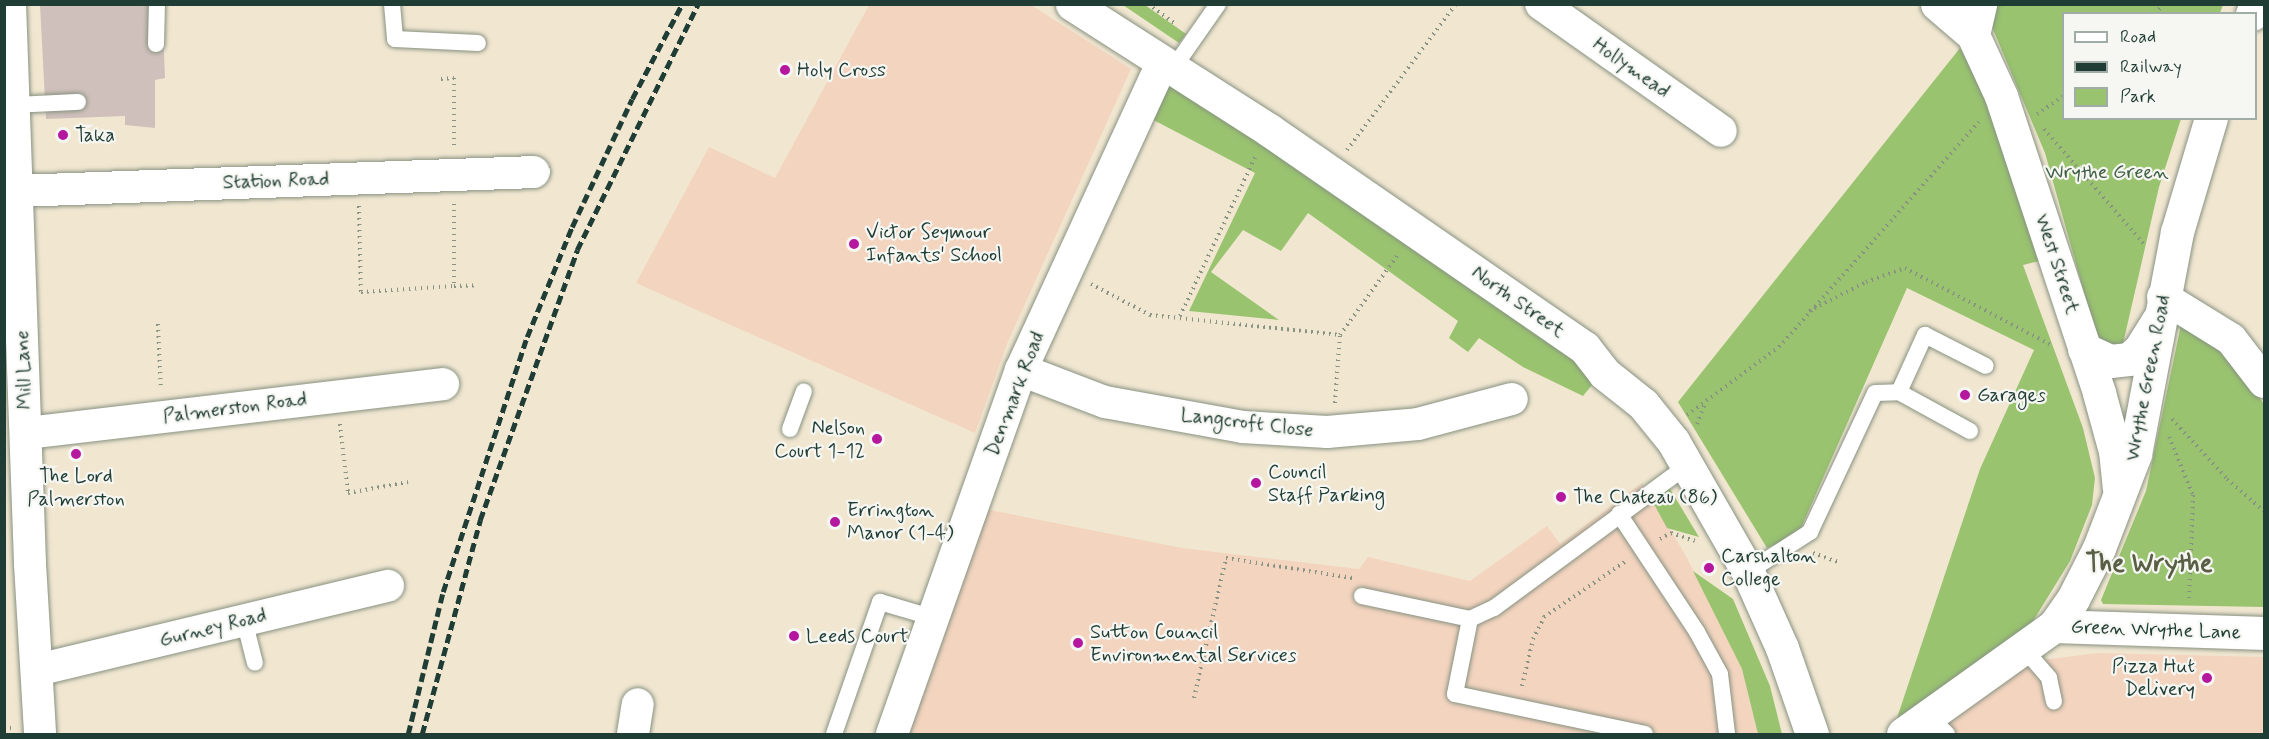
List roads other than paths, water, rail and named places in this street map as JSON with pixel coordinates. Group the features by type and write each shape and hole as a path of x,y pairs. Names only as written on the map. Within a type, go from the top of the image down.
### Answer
{"street":[{"name":"Mill Lane","path":"10,4 27,433 17,565 37,670 40,735"},
{"name":"North Street","path":"1072,4 1167,67 1269,130 1584,347 1604,373 1650,411 1688,465 1748,572 1782,648 1812,735"},
{"name":"Hollymead","path":"1541,4 1721,131"},
{"name":"West Street","path":"1937,4 1976,20 2001,96 2070,348 2115,451 2120,498"},
{"name":"Denmark Road","path":"892,735 1021,370 1066,271 1167,67"},
{"name":"Wrythe Green Road","path":"2054,626 2073,599 2120,498 2135,454 2154,367 2164,294 2210,120"},
{"name":"Station Road","path":"18,191 534,172"},
{"path":"2070,348 2110,361 2128,359 2140,349 2164,294 2231,339 2265,382"},
{"name":"Langcroft Close","path":"1021,370 1105,402 1242,427 1333,432 1418,424 1512,399"},
{"name":"Palmerston Road","path":"27,433 443,384"},
{"name":"Gurney Road","path":"37,670 388,586"},
{"name":"Green Wrythe Lane","path":"1903,735 1939,726 2054,626 2265,633"},
{"path":"633,735 638,704"}],"lane":[{"path":"156,44 157,4"},
{"path":"392,4 395,39 478,43"},
{"path":"1167,67 1194,37 1218,4"},
{"path":"14,105 78,102"},
{"path":"1899,392 1924,335 1986,366"},
{"path":"790,429 804,391"},
{"path":"1748,572 1810,532 1875,393 1899,392 1970,431"},
{"path":"1362,596 1470,620 1494,608 1688,465"},
{"path":"1619,514 1720,674 1727,735"},
{"path":"834,735 880,602 933,618"},
{"path":"244,620 255,663"},
{"path":"1470,620 1455,694 1518,704 1644,735"},
{"path":"2025,650 2049,678 2054,701"}],"railway":[{"path":"408,734 443,592 527,337 572,227 632,99 682,4"},
{"path":"422,734 480,520 577,250 698,4"}],"place":[{"name":"Holy Cross","path":"785,70"},
{"name":"Taka","path":"63,135"},
{"name":"Victor Seymour Infants' School","path":"854,244"},
{"name":"Garages","path":"1965,395"},
{"name":"Nelson Court 1-12","path":"877,439"},
{"name":"The Lord Palmerston","path":"76,454"},
{"name":"Council Staff Parking","path":"1256,483"},
{"name":"The Chateau (86)","path":"1561,497"},
{"name":"Errington Manor (1-4)","path":"835,522"},
{"name":"Carshalton College","path":"1709,568"},
{"name":"Leeds Court","path":"794,636"},
{"name":"Sutton Council Environmental Services","path":"1078,643"},
{"name":"Pizza Hut Delivery","path":"2207,678"}],"district":[{"name":"The Wrythe","path":"2149,565"}],"park label":[{"name":"Wrythe Green","path":"2107,172"}]}
